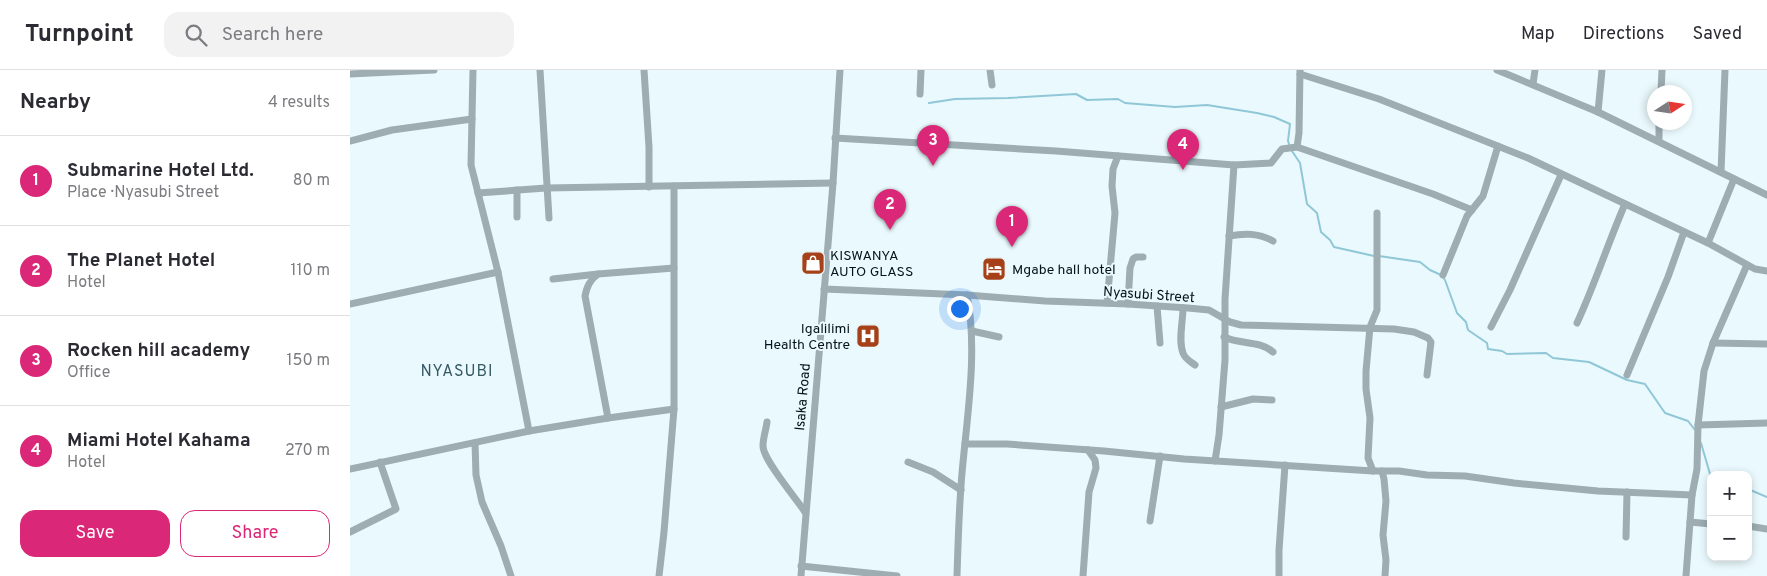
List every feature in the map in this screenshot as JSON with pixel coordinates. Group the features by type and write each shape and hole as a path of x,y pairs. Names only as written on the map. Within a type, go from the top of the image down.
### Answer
{"street":[{"path":"350,74 434,70"},
{"path":"473,70 471,165 498,272 529,431"},
{"path":"540,70 546,188 550,218"},
{"path":"644,70 649,146 649,187"},
{"name":"Isaka Road","path":"800,576 833,183 840,70"},
{"path":"920,94 921,70"},
{"path":"990,70 992,85"},
{"path":"1497,70 1598,112 1767,195"},
{"path":"1533,84 1535,70"},
{"path":"1598,112 1602,70"},
{"path":"1661,85 1662,70"},
{"path":"1721,172 1725,70"},
{"path":"1297,147 1300,72 1379,99 1528,158 1708,243 1755,269 1767,271"},
{"path":"350,141 392,130 472,120"},
{"path":"1658,140 1659,130"},
{"path":"835,138 1234,165 1271,163 1282,149 1297,147 1433,194 1472,210"},
{"path":"1443,275 1463,225 1483,196 1498,146"},
{"path":"1107,303 1115,213 1112,186 1113,169 1118,156"},
{"path":"1214,461 1222,407 1225,360 1224,319 1234,165"},
{"path":"1491,327 1510,290 1561,175"},
{"path":"1708,243 1734,179"},
{"path":"478,192 546,188 833,183"},
{"path":"659,576 674,410 674,186"},
{"path":"517,217 518,190"},
{"path":"1577,323 1594,286 1609,240 1625,204"},
{"path":"1372,471 1368,458 1370,418 1366,380 1370,327 1376,315 1378,301 1376,276 1377,213"},
{"path":"1627,375 1668,277 1684,232"},
{"path":"1229,236 1249,233 1273,241"},
{"path":"1128,304 1131,263 1136,257 1143,257"},
{"path":"1686,576 1692,495 1697,469 1698,425 1704,371 1747,265"},
{"path":"553,279 674,268"},
{"path":"350,304 498,272"},
{"path":"598,274 590,282 585,296 608,418"},
{"name":"Nyasubi Street","path":"824,289 967,294 1045,301 1128,304 1209,310 1230,322 1241,325 1370,327 1408,330 1428,338 1431,342 1427,376"},
{"path":"957,576 972,332 972,316 967,294"},
{"path":"1157,306 1160,343"},
{"path":"1183,308 1183,353 1186,358 1195,364"},
{"path":"972,332 999,337"},
{"path":"1224,337 1264,346 1274,352"},
{"path":"1714,343 1767,344"},
{"path":"1222,407 1253,399 1272,400"},
{"path":"350,469 529,431 608,418 674,410"},
{"path":"767,422 763,446 765,454 779,477 805,512"},
{"path":"1698,425 1767,423"},
{"path":"475,442 476,476 482,502 501,546 511,576"},
{"path":"965,444 1007,444 1214,461 1285,464 1382,472 1399,471 1427,476 1465,476 1514,483 1692,495"},
{"path":"1083,576 1089,492 1096,468 1095,460 1088,450"},
{"path":"1150,521 1160,456"},
{"path":"350,532 396,509 380,462"},
{"path":"908,462 933,472 961,490"},
{"path":"1279,576 1285,464"},
{"path":"1382,472 1386,501 1383,535 1385,576"},
{"path":"1626,537 1627,492"},
{"path":"1690,522 1707,524"},
{"path":"1752,527 1767,529"},
{"path":"801,566 897,576"}],"waterway":[{"path":"929,103 955,99 1076,94 1087,100 1118,99 1125,103 1175,107 1207,105 1257,113 1274,117 1290,124 1288,141 1290,147"},
{"path":"1292,151 1300,163 1307,204 1317,213 1321,232 1330,240 1334,247 1374,256"},
{"path":"1379,256 1420,262 1430,270 1441,275 1445,280 1457,313 1466,322 1468,330 1487,343 1488,349 1502,351 1507,354 1546,353 1553,358 1589,362 1627,380 1645,384 1665,413 1688,421 1695,430"},
{"path":"1701,443 1709,471"},
{"path":"1752,491 1767,497"}],"place":[{"name":"Rocken hill academy","path":"933,166"},
{"name":"Miami Hotel Kahama","path":"1183,170"},
{"name":"The Planet Hotel","path":"890,230"},
{"name":"Submarine Hotel Ltd.","path":"1012,247"},
{"name":"KISWANYA AUTO GLASS","path":"813,263"},
{"name":"Mgabe hall hotel","path":"994,269"},
{"name":"Igalilimi Health Centre","path":"868,336"}],"district":[{"name":"NYASUBI","path":"457,370"}]}
